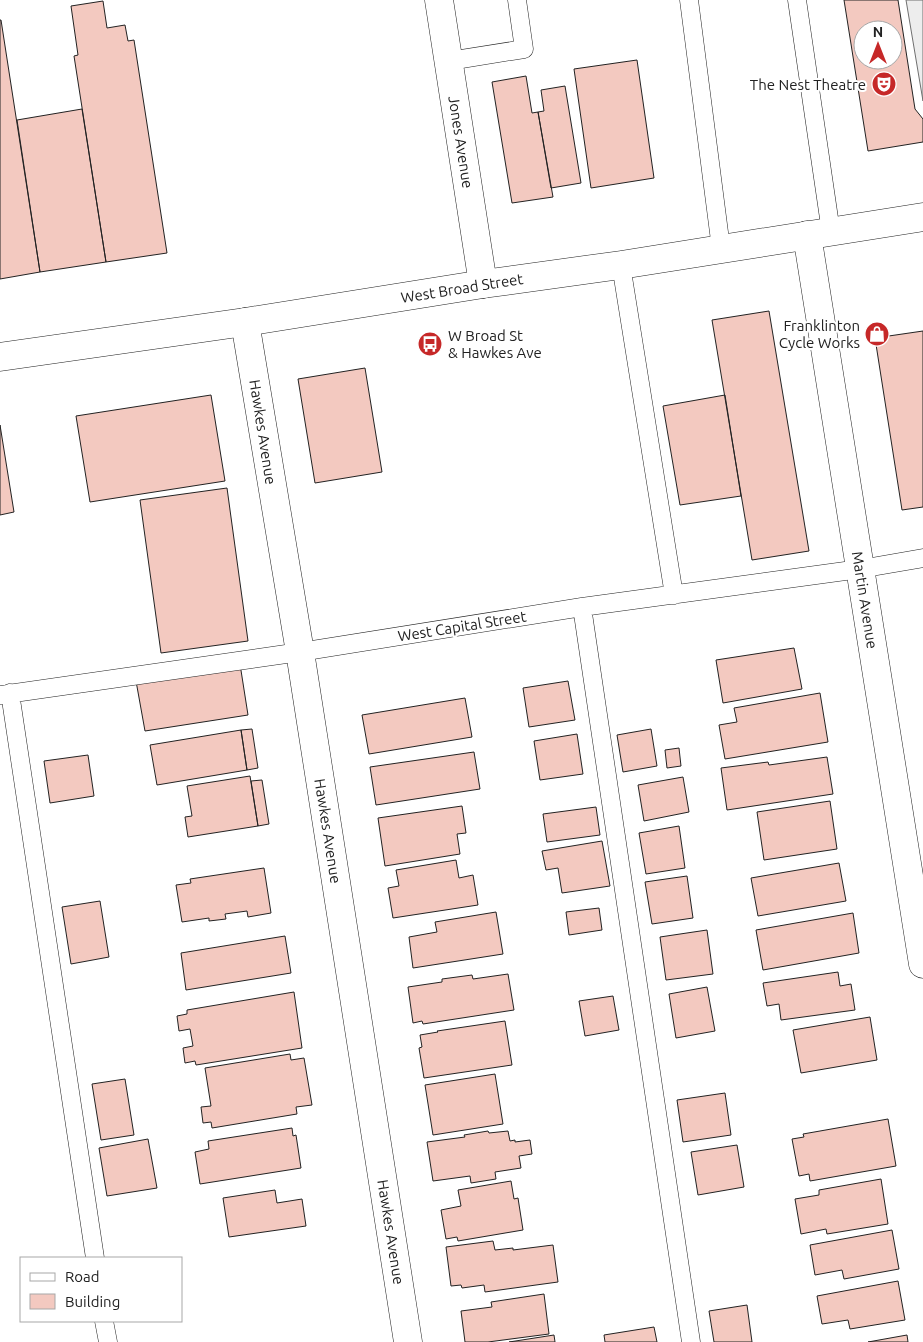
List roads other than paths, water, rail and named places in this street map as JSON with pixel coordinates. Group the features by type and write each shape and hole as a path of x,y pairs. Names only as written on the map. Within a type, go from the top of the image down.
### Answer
{"street":[{"name":"Jones Avenue","path":"439,0 483,284"},
{"name":"West Broad Street","path":"0,358 245,322 483,284 621,265 923,217"},
{"name":"Martin Avenue","path":"819,234 860,569 923,964"},
{"name":"Hawkes Avenue","path":"245,322 300,652 408,1342"}],"lane":[{"path":"449,61 524,49 517,0"},
{"path":"689,0 721,248"},
{"path":"797,0 819,234"},
{"path":"621,265 674,595"},
{"name":"West Capital Street","path":"5,694 300,652 582,607 860,569 923,558"},
{"path":"582,607 691,1342"},
{"path":"5,694 95,1257"},
{"path":"104,1322 108,1342"}],"place":[{"name":"The Nest Theatre","path":"884,84"},
{"name":"Franklinton Cycle Works","path":"877,334"},
{"name":"W Broad St & Hawkes Ave","path":"430,344"}]}
